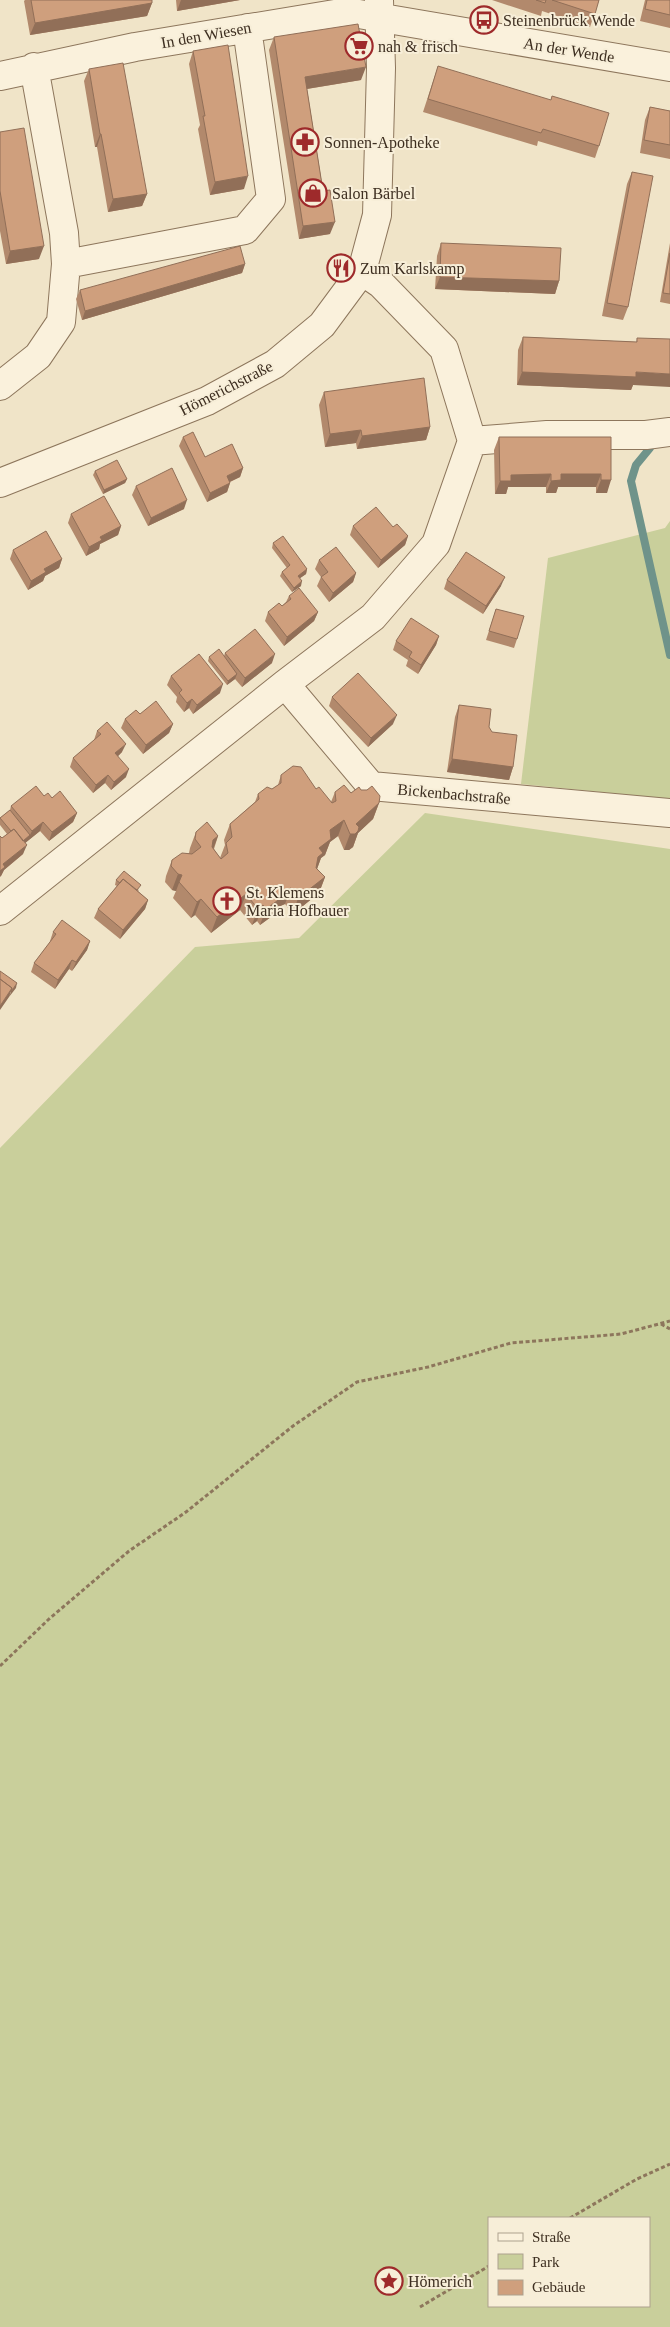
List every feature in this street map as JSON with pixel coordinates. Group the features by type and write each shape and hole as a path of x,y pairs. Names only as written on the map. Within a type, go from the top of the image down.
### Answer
{"street":[{"name":"In den Wiesen","path":"0,76 34,67 135,47 380,8"},
{"name":"An der Wende","path":"380,8 407,24 670,67"},
{"name":"Hömerichstraße","path":"0,483 206,402 275,364 322,324 362,271 376,215 380,8"},
{"path":"66,264 245,230 271,199 247,28"},
{"path":"0,386 38,356 61,322 66,264 64,233 34,67"},
{"path":"0,911 285,684 373,617 436,544 472,441 444,349 380,284 362,271"},
{"path":"472,441 548,435 646,435 670,432"},
{"name":"Bickenbachstraße","path":"285,684 371,786 670,814"}],"path":[{"path":"0,1666 50,1619 129,1552 186,1512 293,1426 357,1382 428,1366 511,1343 621,1334 670,1321"},
{"path":"660,1324 670,1329"},
{"path":"572,2217 637,2179 670,2164"},
{"path":"420,2307 488,2267"}],"green space":[{"path":"670,521 670,799 521,784 548,558 665,528"},
{"path":"425,813 670,849 670,2327 0,2327 0,1148 195,947 299,938"}],"building":[{"path":"31,0 152,0 152,3 35,23"},
{"path":"552,0 599,0 595,14"},
{"path":"647,0 670,0 670,15 645,9"},
{"path":"358,24 366,67 305,77 323,191 330,190 335,222 303,226 274,37"},
{"path":"228,45 248,176 215,182 193,51"},
{"path":"123,63 147,194 113,199 89,69"},
{"path":"438,66 551,100 552,96 609,113 599,146 543,129 541,133 428,99"},
{"path":"650,107 670,111 670,145 644,140"},
{"path":"24,128 44,246 10,251 0,191 0,132"},
{"path":"632,172 653,176 628,307 607,303"},
{"path":"441,243 561,248 559,281 440,277"},
{"path":"240,246 245,264 85,311 80,290"},
{"path":"670,253 670,294 663,293"},
{"path":"523,337 637,342 637,338 670,339 670,374 636,372 636,377 522,372"},
{"path":"424,378 430,427 362,436 361,430 330,434 324,392"},
{"path":"193,432 205,457 232,444 243,468 227,476 230,483 210,493 183,437"},
{"path":"499,437 611,437 611,480 601,480 601,474 561,474 561,480 551,481 551,474 511,475 511,481 500,481"},
{"path":"117,460 127,479 104,490 95,471"},
{"path":"172,468 187,500 151,518 136,486"},
{"path":"104,496 121,526 100,537 102,540 89,547 71,514"},
{"path":"376,507 393,527 397,524 408,536 381,560 353,526"},
{"path":"46,531 62,559 44,569 46,572 31,581 13,550"},
{"path":"283,536 307,569 298,576 302,581 294,588 282,572 290,565 273,543"},
{"path":"336,547 356,573 333,593 321,577 328,572 319,560"},
{"path":"466,552 505,577 486,606 447,580"},
{"path":"299,588 318,612 287,637 268,612 279,603 282,606 291,599 289,596"},
{"path":"496,609 524,616 517,639 489,631"},
{"path":"411,618 439,636 421,665 409,657 412,652 396,641"},
{"path":"255,629 275,654 245,678 225,653"},
{"path":"219,649 237,674 228,681 209,657"},
{"path":"199,654 223,684 197,705 192,699 187,703 179,693 182,690 171,676"},
{"path":"358,673 397,715 371,738 332,697"},
{"path":"156,701 173,724 146,745 125,719 136,710 140,714"},
{"path":"459,705 491,709 489,727 492,732 517,735 513,767 452,759"},
{"path":"107,722 126,744 115,753 129,769 114,782 108,775 96,785 73,758 101,734 97,731"},
{"path":"293,766 301,767 316,789 319,787 332,803 336,801 335,792 344,785 351,793 359,787 361,790 367,790 372,786 380,796 379,803 356,824 359,827 355,834 350,834 344,820 330,830 331,839 319,848 323,853 318,857 316,868 325,877 298,898 291,888 281,892 281,898 266,909 263,905 258,909 246,894 217,917 201,899 197,902 179,882 182,875 178,874 171,866 172,860 182,853 192,854 201,847 195,839 196,832 207,822 218,836 213,840 212,847 221,859 228,853 226,843 232,837 230,824 259,799 258,794 267,787 272,789 281,783 281,775"},
{"path":"36,786 44,796 48,793 52,798 60,791 77,813 52,832 43,822 32,831 11,806"},
{"path":"10,810 30,835 23,841 14,829 11,831 0,818"},
{"path":"14,829 27,845 3,864 5,867 0,871 0,836 2,838"},
{"path":"124,871 141,885 137,890 123,879 120,883 116,880"},
{"path":"123,879 148,900 123,930 98,909"},
{"path":"62,920 90,941 76,962 72,960 58,980 34,963 56,934 53,932"},
{"path":"0,971 17,983 11,992 12,988 0,979"},
{"path":"0,979 12,988 0,1006"}],"waterway":[{"path":"650,448 636,465 631,481 670,655"}],"place":[{"name":"Steinenbrück Wende","path":"484,20"},
{"name":"nah & frisch","path":"359,46"},
{"name":"Sonnen-Apotheke","path":"305,142"},
{"name":"Salon Bärbel","path":"313,193"},
{"name":"Zum Karlskamp","path":"341,268"},
{"name":"St. Klemens Maria Hofbauer","path":"227,901"},
{"name":"Hömerich","path":"389,2281"}]}
